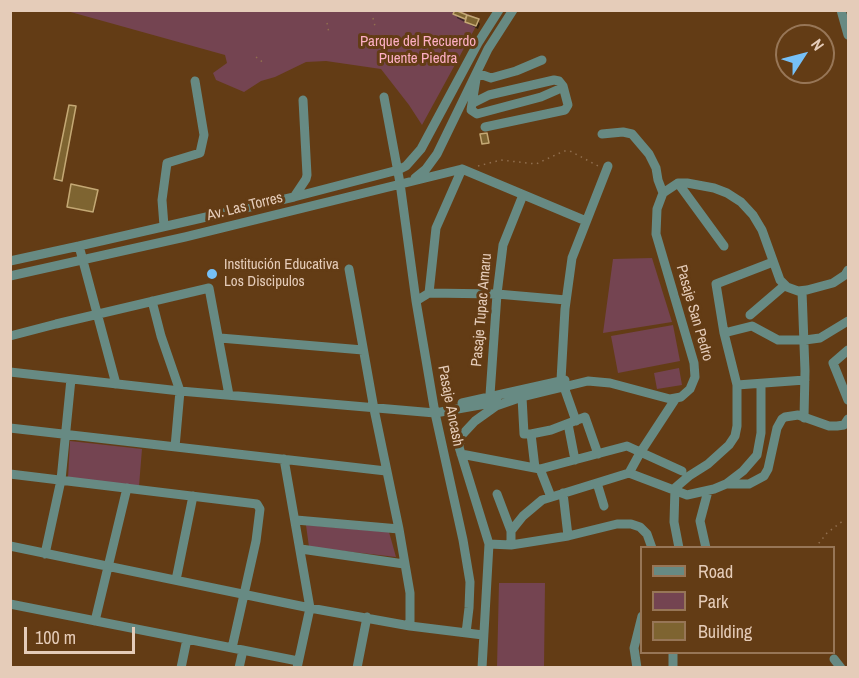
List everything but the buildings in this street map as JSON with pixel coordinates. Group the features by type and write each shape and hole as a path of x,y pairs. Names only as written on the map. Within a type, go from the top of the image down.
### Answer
{"street":[{"path":"398,170 421,149 478,43 499,10"},
{"path":"413,180 426,169 437,154 488,49 513,10"},
{"path":"841,10 849,35"},
{"path":"477,73 491,78 542,60"},
{"path":"477,73 473,103 470,108 477,114 541,97 557,90"},
{"path":"473,103 489,95 554,80 559,81 563,86 568,105 565,110 485,127"},
{"path":"164,226 162,200 167,163 200,153 204,135 195,81"},
{"path":"539,83 541,97"},
{"name":"Pasaje Ancash","path":"384,97 398,170 416,301 435,413 470,582 466,633"},
{"path":"294,197 307,175 303,100"},
{"path":"506,106 510,122"},
{"path":"536,123 548,114"},
{"path":"602,134 623,132 632,134 649,154 656,168 663,193 678,183 687,183 714,188 728,193 741,202 753,215 762,230 780,280 785,285 802,291 833,283 849,270"},
{"path":"575,460 572,422 563,383 566,300 572,258 607,168"},
{"path":"429,293 436,228 462,169 586,221"},
{"name":"Av. Las Torres","path":"10,276 185,237 462,169"},
{"name":"Av. Las Torres","path":"10,261 294,197 398,170"},
{"path":"678,183 724,246"},
{"name":"Pasaje San Pedro","path":"629,473 676,398 690,389 696,370 656,234 657,209 663,193"},
{"name":"Pasaje Tupac Amaru","path":"490,396 497,294 504,240 523,195"},
{"path":"80,246 116,384"},
{"path":"679,546 674,522 675,490 681,482 716,457 735,436 737,385 724,333 716,284 773,262"},
{"path":"349,268 374,409 399,529 410,594 410,626"},
{"path":"750,315 785,285"},
{"path":"10,336 209,288 229,395"},
{"path":"802,291 805,340 804,418"},
{"path":"416,301 429,293 497,294 566,300"},
{"path":"152,301 161,336 180,391 175,447"},
{"path":"724,333 752,326 778,340 805,340 820,338 849,321"},
{"path":"220,338 363,350"},
{"path":"849,350 833,363 849,400"},
{"path":"10,372 180,391 435,413 517,398"},
{"path":"45,554 62,480 71,379"},
{"path":"482,668 489,544 459,447 461,436 466,429 484,413 517,398 574,379 581,383 610,382 659,397 676,398"},
{"path":"737,385 805,380"},
{"path":"435,413 452,405 490,396 563,383"},
{"path":"511,531 522,516 542,500 629,473 687,495 708,491 726,484 743,471 757,455 761,433 761,384"},
{"path":"517,398 524,434 531,434 585,417 598,454"},
{"path":"726,484 749,484 764,476 768,469 775,434 782,419 793,415 837,426 844,425 849,419"},
{"path":"10,428 386,471"},
{"path":"531,434 538,469 551,497"},
{"path":"461,454 538,469 627,446 682,471"},
{"path":"10,604 243,650 298,664 310,608 284,459"},
{"path":"10,474 258,504 260,506 256,541 232,648"},
{"path":"597,483 604,506"},
{"path":"95,621 127,488"},
{"path":"706,546 700,521 708,491"},
{"path":"563,493 568,536"},
{"path":"497,494 511,531 511,545"},
{"path":"176,580 194,496"},
{"path":"296,520 399,529"},
{"path":"489,544 511,545 568,536 617,524 632,524 640,527 647,534 651,546"},
{"path":"10,546 310,608 410,626 483,635"},
{"path":"301,549 404,564"},
{"path":"357,668 367,617"},
{"path":"637,664 634,648 640,624"},
{"path":"181,668 187,639"},
{"path":"239,668 243,650"},
{"path":"834,659 841,668"}],"path":[{"path":"373,18 375,26"},
{"path":"327,23 329,33"},
{"path":"256,57 265,63"},
{"path":"462,169 501,160 536,164 564,151 570,151 607,168"},
{"path":"817,546 827,533 844,520"}],"green space":[{"name":"Parque del Recuerdo Puente Piedra","path":"458,10 480,19 422,125 381,69 326,61 306,62 261,81 244,92 216,80 213,73 227,63 225,55 67,11"},
{"path":"652,258 672,322 603,333 613,259"},
{"path":"673,325 680,361 618,373 611,336"},
{"path":"679,368 682,385 657,389 654,373"},
{"path":"70,441 142,449 139,486 68,478"},
{"path":"306,525 389,532 396,557 309,547"},
{"path":"499,583 545,583 544,667 497,667"}],"place":[{"name":"Institución Educativa Los Discipulos","path":"212,274"}]}
